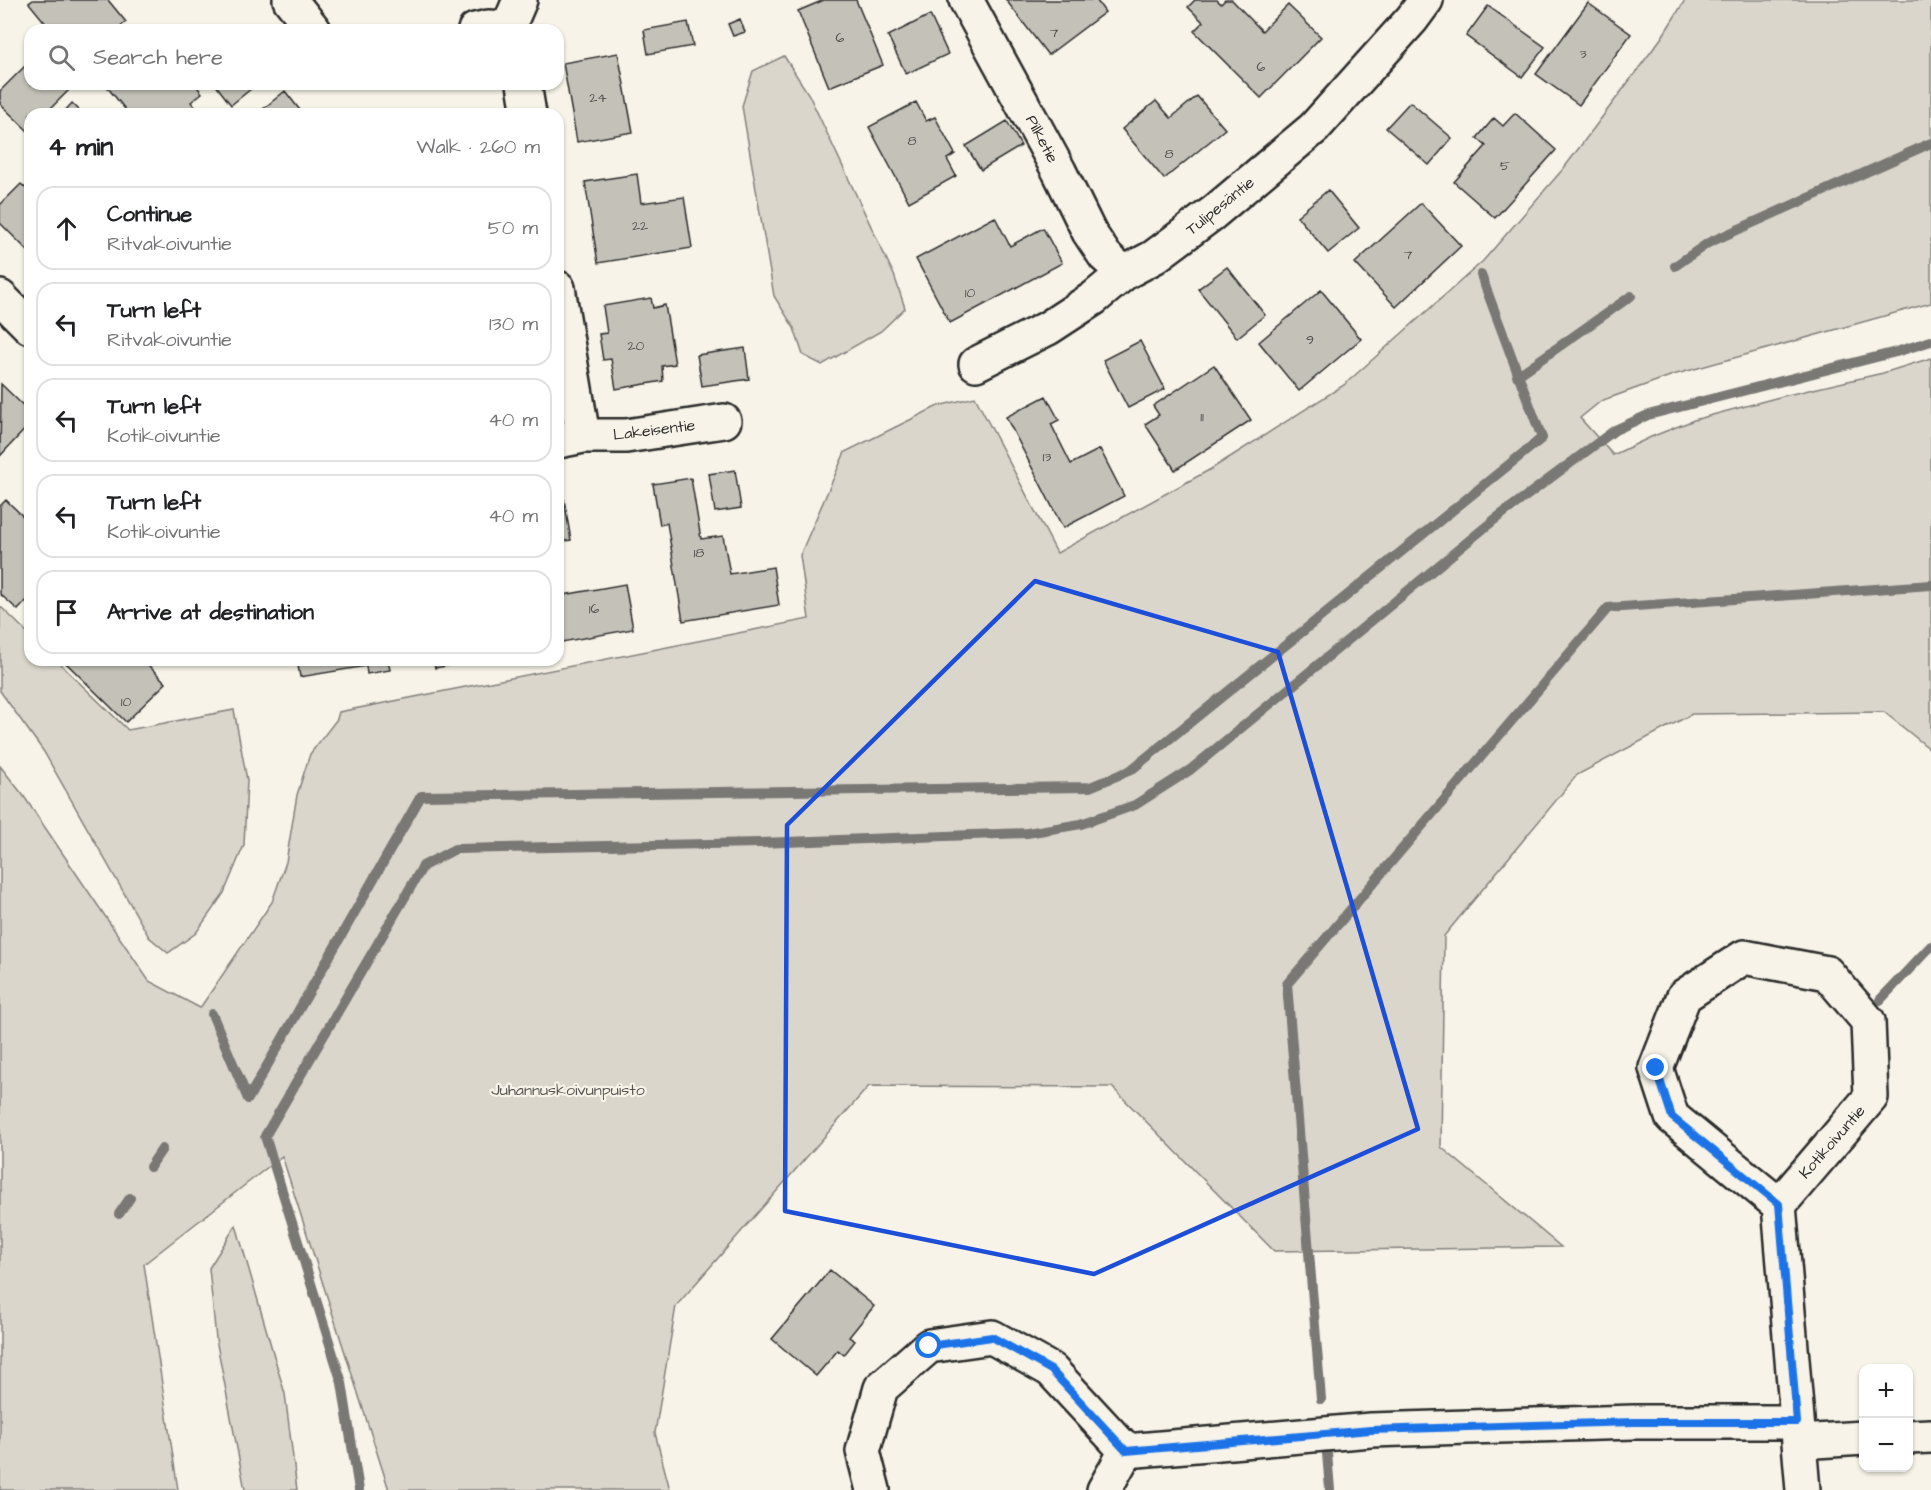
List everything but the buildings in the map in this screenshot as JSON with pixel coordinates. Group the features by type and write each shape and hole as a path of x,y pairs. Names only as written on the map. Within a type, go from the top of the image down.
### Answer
{"street":[{"path":"290,0 309,24"},
{"name":"Pilketie","path":"966,0 1059,171 1089,232 1105,256 1124,273"},
{"name":"Tulipesäntie","path":"976,364 1048,328 1095,298 1124,273 1154,257 1214,213 1314,128 1412,19 1426,0"},
{"path":"497,24 512,19"},
{"path":"525,90 528,108"},
{"path":"0,297 24,321"},
{"name":"Lakeisentie","path":"564,357 571,438 626,436 724,421"},
{"name":"Kotikoivuntie","path":"1744,957 1827,973 1868,1021 1871,1097 1779,1204 1672,1117 1656,1068 1684,996 1744,957"},
{"path":"1779,1204 1803,1490"},
{"path":"873,1490 863,1451 881,1388 929,1346 992,1337 1051,1370 1126,1451"},
{"path":"1126,1451 1371,1430 1634,1422 1859,1438"},
{"path":"1913,1437 1931,1436"},
{"path":"1104,1490 1126,1451"}],"highlighted area":[{"path":"1035,581 1278,652 1418,1129 1094,1274 785,1211 787,825"}],"green space":[{"name":"Juhannuskoivunpuisto","path":"1685,0 1931,0 1931,303 1673,375 1601,401 1580,418 1613,455 1694,420 1783,396 1883,373 1931,358 1931,750 1884,712 1692,714 1577,775 1444,936 1441,1147 1561,1247 1274,1251 1112,1087 869,1086 676,1306 655,1433 670,1490 389,1490 282,1156 144,1264 178,1490 0,1490 0,766 23,795 149,981 200,1008 272,902 286,862 297,795 310,754 337,719 339,712 809,619 800,555 845,452 938,406 975,397 1057,553 1211,469 1344,385 1483,261 1564,168 1662,37"},
{"path":"784,56 809,95 894,275 905,308 881,331 822,365 803,355 794,328 774,296 742,106 753,71"},
{"path":"0,606 24,629 24,666 62,666 128,730 234,710 247,780 244,845 224,893 196,933 168,953 149,937 44,752 0,691"},
{"path":"236,1225 285,1394 297,1490 245,1490 216,1339 209,1268"}],"waterway":[{"path":"1675,266 1708,243 1931,143"},
{"path":"248,1099 421,796 1090,787 1131,770 1542,438 1481,275"},
{"path":"1517,376 1631,296"},
{"path":"359,1490 342,1383 265,1136 423,866 455,849 760,843 1027,833 1081,824 1135,805 1190,770 1494,520 1615,430 1648,415 1931,341"},
{"path":"1321,1399 1287,984 1608,608 1931,585"},
{"path":"1880,1000 1931,946"},
{"path":"212,1014 248,1099"},
{"path":"150,1167 162,1149"},
{"path":"119,1214 130,1198"},
{"path":"1327,1453 1330,1490"}],"route":[{"path":"929,1346 992,1337 1051,1370 1126,1451 1371,1430 1634,1422 1797,1422 1779,1204 1672,1117 1656,1068"}]}
